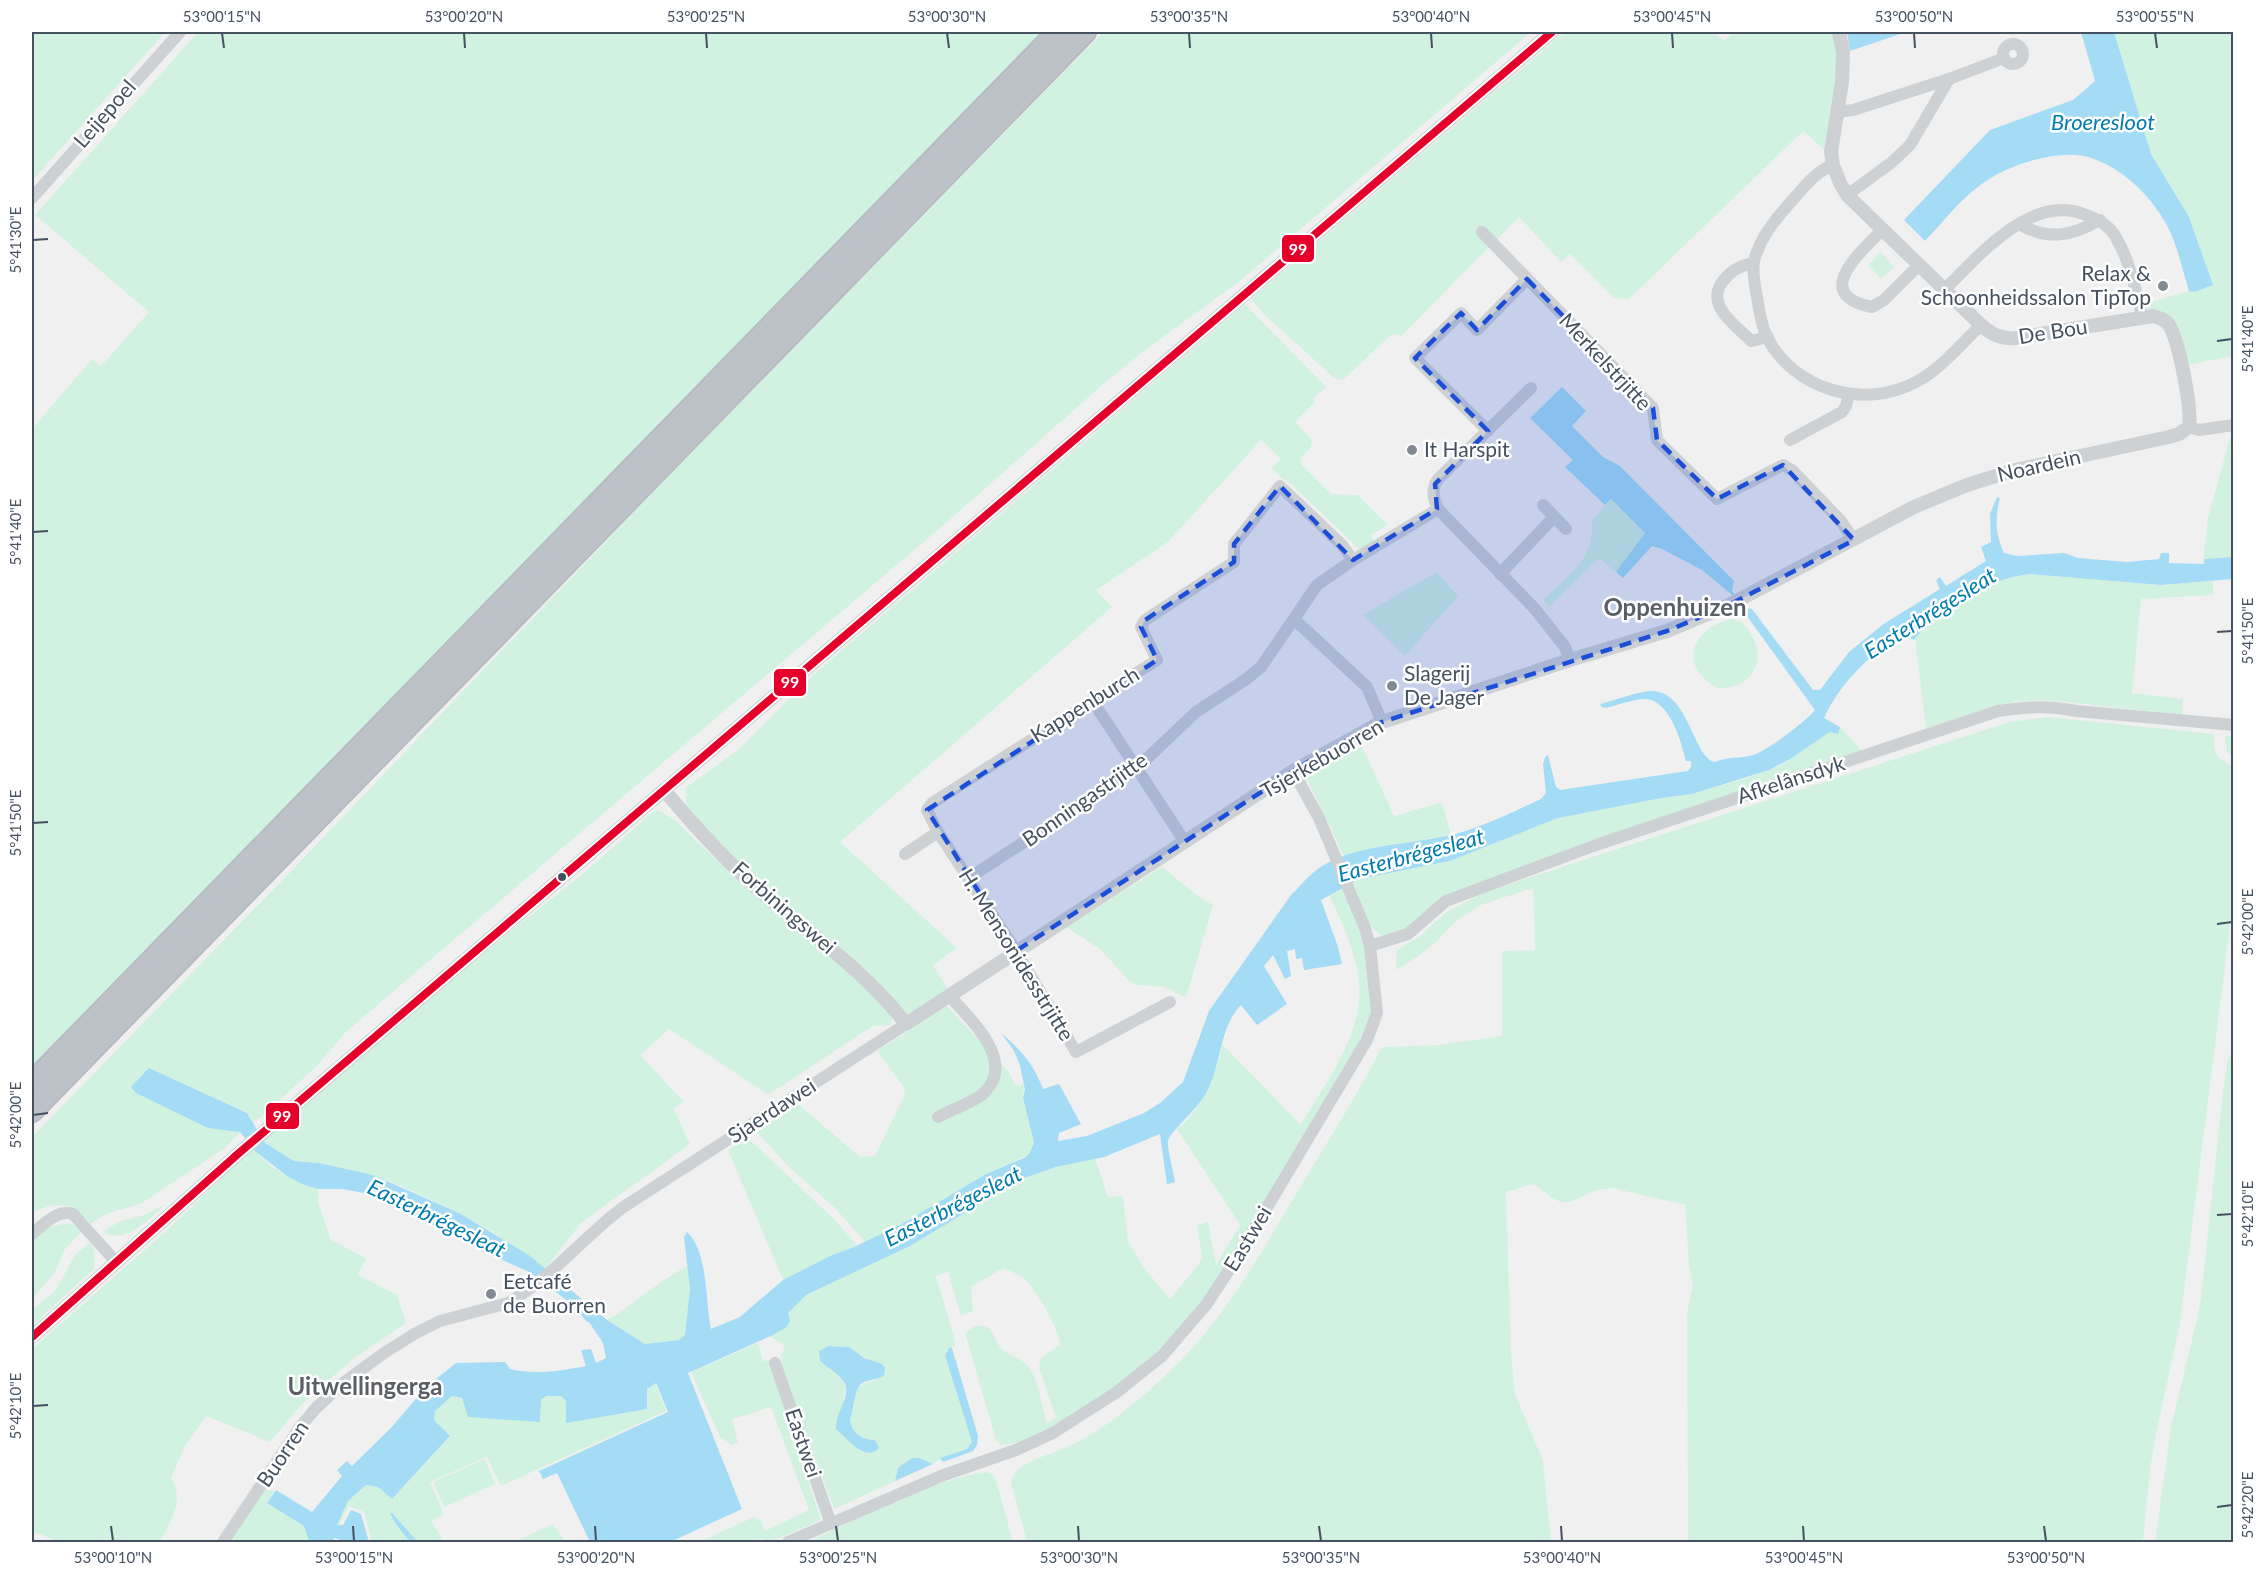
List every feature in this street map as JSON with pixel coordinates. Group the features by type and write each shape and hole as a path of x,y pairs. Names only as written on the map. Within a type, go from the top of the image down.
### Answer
{"highway":[{"path":"32,1083 1058,32"},
{"path":"32,1111 1085,32"}],"street":[{"name":"Leijepoel","path":"32,198 180,32"},
{"path":"32,1337 239,1153 1552,32"},
{"name":"De Bou","path":"1839,32 1843,53 1832,152 1833,165 1847,195 1989,333 2016,338 2144,318"},
{"path":"1838,112 1852,110 1949,79 2004,58"},
{"path":"1847,195 1892,163 1910,145 1949,79"},
{"path":"1833,165 1815,175 1771,225 1754,263 1760,316 1768,337 1782,359 1801,376 1838,393 1873,394 1902,388 1917,382 1981,325"},
{"path":"1945,289 1991,244 2038,213 2058,209 2075,210 2100,220 2114,234 2119,244 2144,318 2153,316 2164,319 2169,326 2189,401 2189,427"},
{"path":"2019,224 2031,232 2046,235 2079,232 2100,220"},
{"path":"1882,230 1848,265 1842,280 1844,294 1854,304 1872,307 1884,300 1918,266"},
{"name":"Merkelstrjitte","path":"1482,232 1653,408 1657,440 1717,499 1783,465 1792,470 1840,520 1854,540"},
{"path":"1754,263 1739,266 1729,273 1717,288 1715,299 1719,307 1751,341 1768,337"},
{"path":"1488,431 1415,358 1461,313 1477,330 1527,279"},
{"path":"1531,388 1435,484 1433,496 1438,508 1535,609 1565,646 1570,660"},
{"path":"1790,440 1842,412 1849,394"},
{"name":"Noardein","path":"1854,540 1934,498 1989,477 2169,437 2189,427 2199,430 2234,425"},
{"name":"Kappenburch","path":"938,832 927,810 932,803 1157,660 1141,627 1145,620 1234,562 1234,544 1281,486 1342,545 1353,560"},
{"path":"1543,505 1566,529"},
{"name":"Bonningastrjitte","path":"969,878 1137,768 1196,712 1261,667 1317,585 1438,508"},
{"path":"1500,574 1554,517"},
{"name":"Tsjerkebuorren","path":"1016,951 1293,771 1382,723 1570,660 1667,631 1729,605 1854,540"},
{"path":"1294,619 1367,687 1382,723"},
{"path":"1092,700 1185,842"},
{"name":"Afkelânsdyk","path":"1370,946 1408,934 1446,901 1553,861 1998,711 2032,706 2053,706 2076,711 2234,725"},
{"name":"Eastwei","path":"788,1542 941,1476 1016,1450 1053,1433 1117,1392 1162,1356 1206,1305 1235,1261 1367,1040 1377,1013 1370,946 1349,887 1320,818 1293,771"},
{"name":"Forbiningswei","path":"664,790 703,837 766,896 872,984 906,1024"},
{"path":"905,854 938,832"},
{"name":"H. Mensonidesstrjitte","path":"938,832 1016,951 1076,1052 1170,1002"},
{"name":"Sjaerdawei","path":"595,1229 622,1208 1016,951"},
{"path":"939,1117 983,1094 992,1082 996,1063 993,1050 949,995"},
{"path":"32,1234 57,1215 67,1212 73,1214 117,1263"},
{"name":"Buorren","path":"223,1542 300,1426 343,1383 416,1333 440,1321 508,1303 554,1268 595,1229"},
{"name":"Eastwei","path":"775,1363 831,1524"}],"highlighted area":[{"path":"1527,279 1653,408 1657,440 1717,499 1783,465 1854,540 1729,605 1667,631 1382,722 1306,763 1016,951 927,810 1157,660 1141,627 1145,620 1234,562 1234,544 1280,486 1353,560 1437,509 1435,484 1488,431 1415,358 1461,313 1477,330"}],"green space":[{"path":"32,32 165,32 32,181"},
{"path":"198,32 1047,32 32,1071 32,429 92,359 101,366 149,312 35,215"},
{"path":"1103,32 1531,32 1240,281 1107,381 939,529 346,1032 317,1066 260,1118 253,1121 247,1113 149,1068 232,1130 240,1132 225,1148 142,1203 106,1214 91,1224 77,1211 64,1205 49,1206 32,1213 32,1137 297,865 674,470"},
{"path":"1565,32 1715,32 1724,41 1733,32 1835,32 1838,62 1828,153 1803,131 1629,299 1614,298 1570,254 1561,262 1519,217 1401,336 1391,335 1345,378 1341,380 1334,378 1265,315 1251,299"},
{"path":"2114,32 2233,32 2233,356 2187,365 2182,337 2175,322 2161,312 2150,310 2144,304 2189,291 2195,292 2213,285 2189,217 2151,154"},
{"path":"1881,252 1894,267 1881,279 1868,265"},
{"path":"1245,304 1326,387 1295,422 1312,440 1311,447 1300,459 1301,464 1331,494 1358,495 1388,525 1371,535 1375,543 1362,550 1358,548 1288,481 1285,481 1271,468 1281,459 1261,440 1168,542 1096,590 1112,607 840,842 957,948 933,965 948,990 911,1014 905,1014 747,875 691,814 686,804 685,788 738,750 813,675"},
{"path":"2230,437 2233,437 2233,557 2206,559 2203,564 2208,518"},
{"path":"1611,499 1646,534 1616,572 1601,560 1597,560 1549,607 1543,600 1578,566 1589,546 1592,521"},
{"path":"1436,572 1458,596 1405,656 1363,615"},
{"path":"2030,574 2161,585 2213,581 2213,595 2141,599 2132,693 2183,699 2182,715 2047,700 2018,701 1991,707 1926,729 1915,638 1938,614 1967,595 1998,581"},
{"path":"1732,619 1743,623 1750,632 1755,643 1757,663 1754,671 1740,684 1718,688 1705,679 1697,669 1694,649 1707,630 1718,623"},
{"path":"2048,717 2214,734 2217,755 2233,766 2233,902 2180,1323 2150,1469 2143,1542 1688,1542 1687,1313 1693,1285 1689,1266 1685,1205 1612,1188 1597,1190 1570,1202 1561,1202 1534,1184 1506,1192 1511,1355 1515,1394 1543,1461 1551,1542 1027,1542 1011,1483 1017,1470 1032,1461 1079,1442 1119,1415 1168,1373 1207,1331 1255,1262 1382,1047 1438,1045 1502,1036 1502,951 1535,950 1533,888 1481,905 1456,921 1420,955 1396,970 1397,950 1420,936 1445,913 1485,892 2009,722"},
{"path":"1840,727 1862,751 1579,845 1481,885 1409,927 1389,936 1382,936 1370,926 1353,883 1359,879 1450,861 1558,818 1692,794 1753,776 1781,765 1830,732 1838,734"},
{"path":"2225,736 2233,736 2233,757 2226,751"},
{"path":"1360,742 1394,816 1442,802 1451,835 1344,856 1305,775"},
{"path":"654,811 661,811 676,821 714,858 860,980 892,1017 891,1025 873,1026 768,1095 669,1029 640,1055 684,1102 673,1108 690,1144 581,1223 545,1269 496,1234 461,1214 394,1183 373,1175 319,1163 294,1161 265,1143 263,1140 456,975 585,872"},
{"path":"1162,867 1213,905 1186,998 1165,987 1137,985 1130,982 1100,949 1066,927"},
{"path":"1342,888 1370,955 1375,1000 1366,1030 1340,1078 1219,1280 1163,1350 1084,1412 1019,1443 1001,1445 996,1440 965,1333 975,1326 986,1327 1004,1351 1028,1366 1037,1385 1047,1423 1056,1418 1039,1367 1041,1358 1060,1345 1059,1338 1045,1308 1021,1276 1003,1268 971,1287 973,1311 961,1316 948,1272 936,1276 956,1344 950,1347 972,1442 964,1450 933,1464 924,1462 898,1468 895,1481 834,1509 784,1374 781,1357 785,1345 770,1337 787,1327 787,1313 806,1295 910,1246 1021,1179 1056,1167 1095,1158 1108,1197 1123,1196 1128,1241 1144,1268 1170,1299 1202,1257 1197,1225 1208,1222 1216,1265 1240,1225 1177,1129 1194,1111 1207,1091 1222,1044 1301,1125 1345,1049 1359,1000 1355,959 1329,895","holes":["828,1346 842,1346 870,1360 877,1380 867,1382 857,1389 850,1419 855,1432 865,1438 875,1440 862,1452 836,1429 846,1389 839,1377 820,1361 819,1351"]},
{"path":"947,1006 1008,1071 1016,1086 1024,1084 1023,1099 1034,1143 1029,1154 1024,1157 986,1174 900,1225 865,1242 834,1207 788,1166 757,1132 798,1104 860,1157 875,1156 904,1096 905,1089 877,1051"},
{"path":"2233,1053 2233,1542 2155,1542 2171,1427 2201,1298 2223,1091 2228,1058"},
{"path":"748,1138 835,1220 858,1246 832,1255 783,1280 728,1150"},
{"path":"253,1148 282,1173 318,1189 318,1202 331,1240 366,1258 358,1275 397,1295 406,1323 353,1359 302,1404 270,1442 206,1416 185,1446 171,1478 177,1495 177,1503 160,1542 59,1542 32,1531 32,1349 167,1230"},
{"path":"166,1204 145,1223 129,1233 120,1236 103,1232 118,1222 144,1215"},
{"path":"70,1223 78,1227 81,1232 65,1249 55,1272 32,1299 32,1237 47,1227"},
{"path":"90,1242 94,1251 94,1269 32,1326 32,1310 56,1290 75,1255"},
{"path":"688,1266 690,1289 687,1328 685,1335 679,1340 645,1344 607,1320 667,1278"},
{"path":"758,1343 763,1361 770,1360 821,1520 770,1542 764,1542 763,1538 753,1542 698,1542 754,1517 761,1520 765,1531 809,1510 771,1407 732,1419 738,1443 732,1445 720,1437 691,1372"},
{"path":"655,1383 666,1411 501,1486 487,1457 430,1482 444,1514 431,1521 444,1542 418,1542 392,1513 391,1517 411,1542 372,1542 364,1512 349,1506 337,1525 348,1501 366,1485 378,1487 392,1499 450,1437 434,1420 435,1410 452,1396 540,1422 541,1399 547,1396 561,1396 566,1400 566,1423 647,1389"},
{"path":"485,1459 495,1484 444,1507 433,1482"},
{"path":"987,1472 992,1474 996,1480 1013,1542 808,1542 918,1491 940,1483"},
{"path":"264,1489 274,1491 267,1503 304,1526 309,1542 229,1542"},
{"path":"553,1524 565,1542 514,1542"}],"water":[{"path":"1847,32 1906,32 1850,51"},
{"name":"Broeresloot","path":"2081,32 2114,32 2151,154 2189,217 2213,285 2195,292 2189,291 2173,238 2165,222 2143,192 2113,168 2078,155 2033,160 2017,165 1990,179 1965,198 1925,241 1904,220 1990,130 2073,100 2095,81"},
{"name":"Easterbrégesleat","path":"1562,387 1586,411 1572,426 1603,457 1620,466 1734,581 1732,591 1746,608 1752,609 1813,690 1820,690 1849,652 1885,623 1940,589 1936,580 1940,577 1946,586 1986,561 1981,547 1991,542 1990,514 1997,497 2000,498 1997,533 2004,553 2017,556 2064,553 2078,558 2127,562 2159,559 2161,553 2169,553 2169,563 2204,564 2205,559 2233,557 2233,579 2161,585 2030,574 1997,582 1951,605 1925,627 1914,640 1902,634 1867,660 1838,693 1824,718 1840,727 1838,734 1830,732 1769,770 1692,794 1558,818 1450,861 1359,879 1321,900 1342,964 1304,970 1302,958 1296,959 1295,949 1287,951 1291,976 1285,979 1273,955 1264,966 1287,1004 1257,1025 1241,1005 1234,1015 1224,1036 1215,1072 1205,1095 1168,1141 1175,1182 1167,1184 1160,1134 1104,1157 1056,1167 1021,1179 910,1246 806,1295 788,1313 790,1321 787,1327 688,1373 742,1509 670,1542 590,1542 557,1473 543,1479 539,1471 668,1412 656,1383 647,1389 647,1409 566,1423 566,1401 561,1396 547,1396 541,1399 540,1422 468,1417 462,1398 452,1396 435,1411 434,1420 450,1436 392,1499 378,1487 366,1485 348,1501 337,1525 343,1525 351,1510 361,1514 369,1542 339,1542 339,1539 334,1538 333,1542 309,1542 304,1526 267,1503 276,1490 312,1512 342,1476 337,1470 347,1461 352,1466 391,1428 426,1387 456,1363 505,1362 510,1369 520,1371 557,1371 586,1366 581,1350 591,1349 596,1363 606,1358 603,1343 589,1322 572,1304 527,1271 484,1252 376,1195 342,1189 318,1189 302,1184 287,1176 256,1152 240,1132 208,1128 136,1093 131,1087 149,1068 247,1113 265,1143 294,1161 319,1163 373,1175 461,1214 530,1256 607,1320 645,1344 679,1340 685,1335 690,1289 684,1237 687,1232 694,1241 703,1265 711,1329 740,1317 783,1280 900,1225 986,1174 1029,1154 1034,1143 1023,1098 1025,1090 1020,1065 1014,1051 1001,1033 1026,1058 1043,1089 1059,1084 1081,1124 1059,1133 1058,1141 1087,1136 1144,1113 1160,1103 1183,1082 1209,1011 1291,895 1311,874 1327,863 1377,847 1458,833 1541,799 1546,793 1543,764 1548,755 1556,787 1560,790 1688,771 1691,767 1691,761 1686,761 1677,732 1667,712 1660,705 1652,700 1643,699 1606,708 1600,704 1643,692 1662,693 1673,700 1707,757 1715,762 1759,752 1803,722 1815,710 1731,594 1702,570 1652,546 1623,578 1616,572 1645,533 1611,499 1605,505 1565,467 1573,460 1530,418"},
{"path":"828,1346 849,1347 864,1358 885,1367 884,1376 860,1385 850,1419 855,1432 865,1438 875,1440 879,1448 874,1452 868,1453 856,1448 836,1429 846,1389 840,1377 820,1361 819,1351"},
{"path":"950,1347 978,1436 977,1445 973,1451 943,1462 940,1458 967,1449 972,1442 945,1355"},
{"path":"912,1458 919,1458 933,1464 895,1481 898,1468"},
{"path":"390,1513 418,1542 411,1542 405,1536 394,1521"}],"transit line":[{"name":"99","path":"32,1337 239,1153 1552,32"}],"place":[{"name":"Relax & Schoonheidssalon TipTop","path":"2163,286"},
{"name":"It Harspit","path":"1412,450"},
{"name":"Slagerij De Jager","path":"1392,686"},
{"name":"Eetcafé de Buorren","path":"491,1294"}],"district":[{"name":"Oppenhuizen","path":"1675,608"},
{"name":"Uitwellingerga","path":"365,1387"}]}
